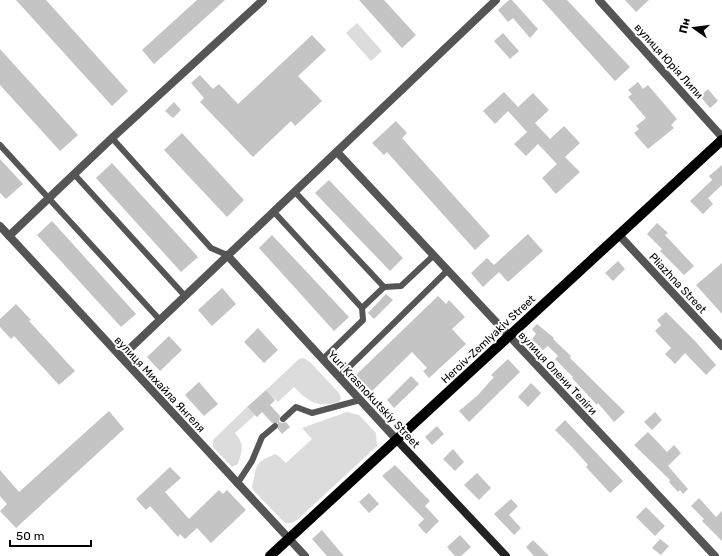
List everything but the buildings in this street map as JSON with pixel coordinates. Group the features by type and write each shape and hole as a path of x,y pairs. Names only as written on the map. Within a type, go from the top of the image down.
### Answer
{"main road":[{"name":"Heroiv-Zemlyakiv Street","path":"270,556 619,235 722,138"}],"street":[{"path":"9,236 112,138 263,0"},
{"path":"121,358 227,255 496,0"},
{"name":"вулиця Юрія Липи","path":"599,0 722,138"},
{"name":"вулиця Олени Теліги","path":"337,152 715,556"},
{"name":"вулиця Михайла Янгеля","path":"0,226 305,556"},
{"name":"Pliazhna Street","path":"619,235 722,346"},
{"name":"Yuri Krasnokutskiy Street","path":"227,255 506,556"}],"lane":[{"path":"112,138 211,248 227,255"},
{"path":"0,145 160,320"},
{"path":"74,174 185,296"},
{"path":"295,192 384,287"},
{"path":"274,212 362,308 363,320 323,359"},
{"path":"362,308 384,287 402,286 434,255"},
{"path":"339,377 448,270"},
{"path":"283,419 296,407 312,413 360,400"},
{"path":"237,484 252,461 262,438 275,426"}],"shaded area":[{"path":"357,23 382,51 371,61 346,33"},
{"path":"303,358 309,361 339,393 341,398 339,402 319,404 304,397 294,387 278,402 266,390 299,359"},
{"path":"247,407 255,415 235,433 242,448 238,464 232,467 213,447 213,440"},
{"path":"347,412 359,415 376,433 377,446 297,520 292,523 285,523 253,490 252,487 258,465 264,459 276,454 286,463 312,439 302,428"}]}
